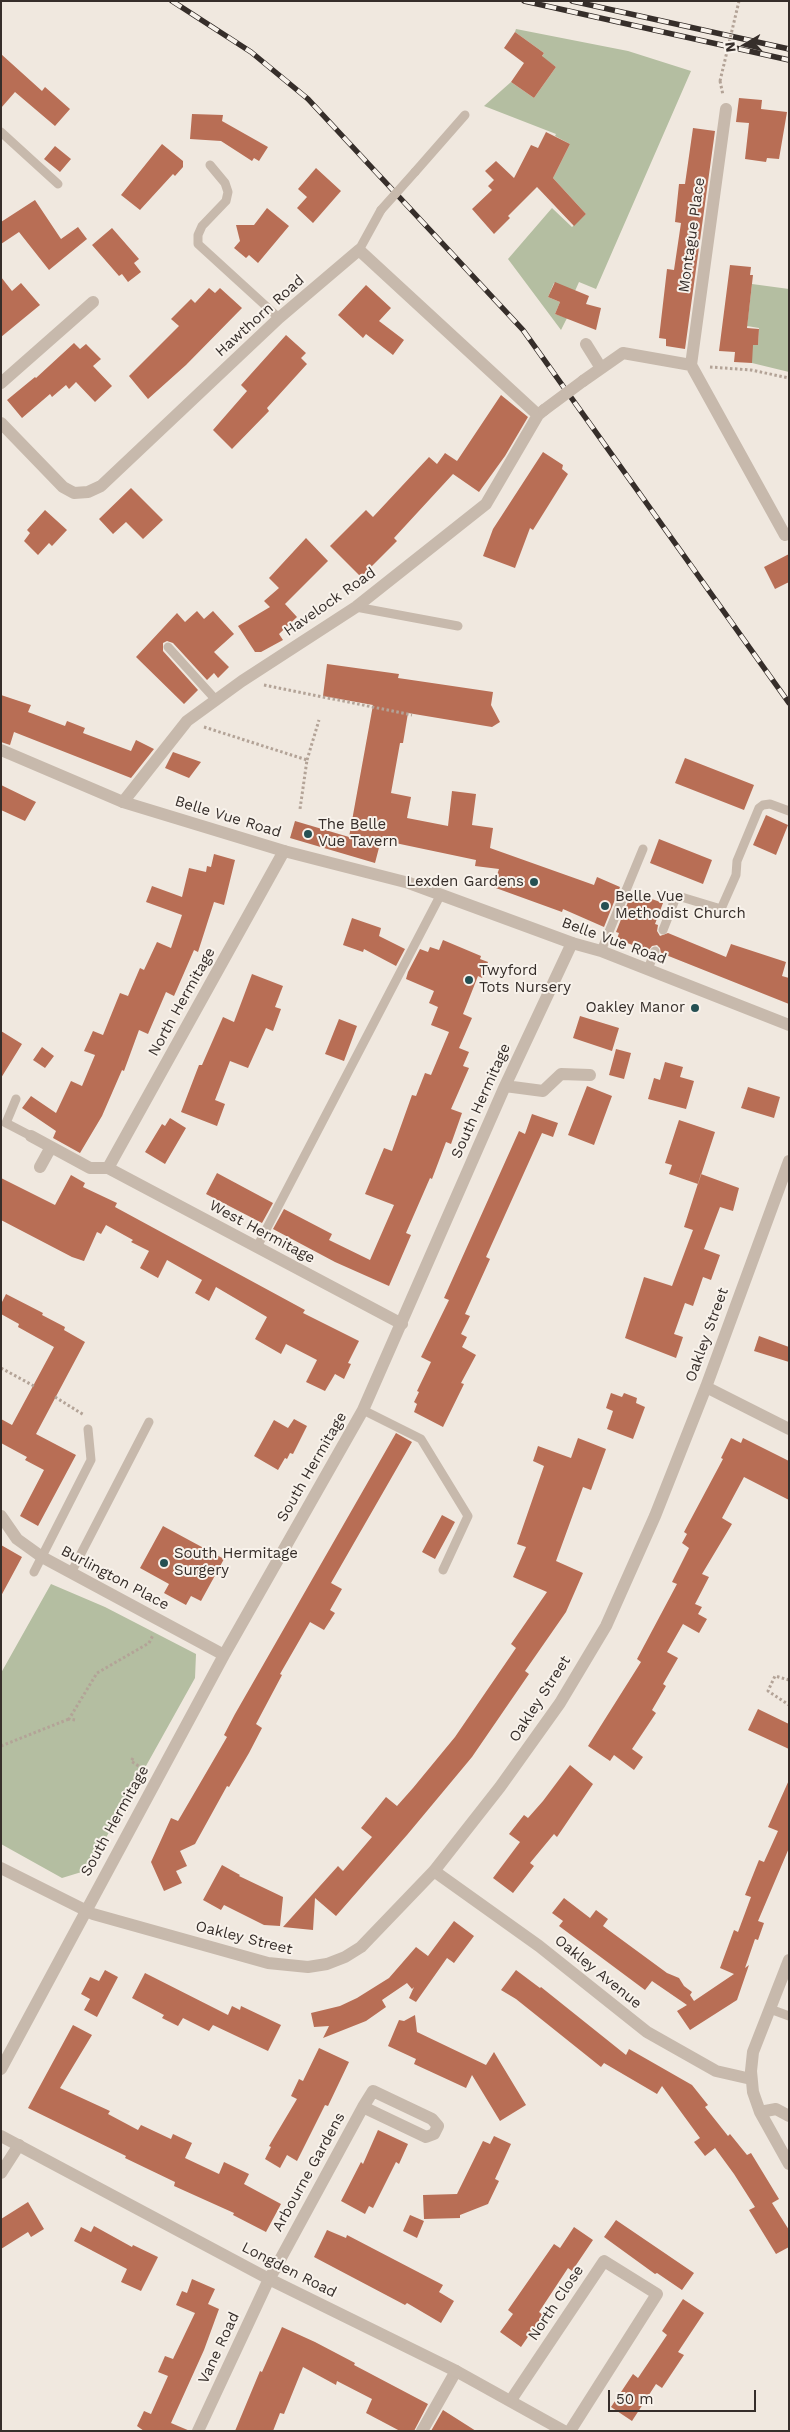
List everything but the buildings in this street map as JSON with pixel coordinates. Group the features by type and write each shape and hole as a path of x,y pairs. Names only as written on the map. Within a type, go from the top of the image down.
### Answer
{"street":[{"name":"Montague Place","path":"691,365 726,109"},
{"path":"359,250 541,412 623,352 691,365 785,534"},
{"name":"Hawthorn Road","path":"1,423 63,487 74,493 88,492 101,486 279,318 359,250"},
{"path":"1,383 93,302"},
{"path":"586,344 601,368"},
{"name":"Havelock Road","path":"123,802 187,721 242,681 356,608 486,504 541,412"},
{"name":"Belle Vue Road","path":"1,750 123,802 284,852 409,883 441,894 572,943 601,951 789,1025"},
{"name":"North Hermitage","path":"108,1168 284,852"},
{"name":"South Hermitage","path":"1,2068 224,1655 363,1410 505,1086 572,943"},
{"path":"505,1086 543,1091 561,1074 590,1075"},
{"path":"31,1136 90,1168 108,1168"},
{"path":"40,1168 51,1147"},
{"name":"Oakley Street","path":"1,1868 85,1910 215,1950 288,1967 308,1967 327,1964 345,1957 361,1947 434,1871 500,1788 554,1710 606,1626 655,1516 706,1387 789,1161"},
{"name":"West Hermitage","path":"108,1168 402,1324"},
{"path":"706,1387 789,1429"},
{"name":"Burlington Place","path":"1,1516 17,1539 42,1557 224,1655"},
{"name":"Oakley Avenue","path":"434,1871 539,1946 647,2032 716,2071 752,2085"},
{"path":"789,1960 753,2052 752,2085 760,2112 789,2164"},
{"name":"Arbourne Gardens","path":"269,2279 372,2091 432,2119 438,2126 434,2134 426,2137 364,2107"},
{"path":"760,2112 776,2109 789,2116"},
{"name":"Longden Road","path":"1,2136 269,2279 456,2371 564,2431"},
{"path":"1,2173 19,2146"},
{"name":"North Close","path":"511,2400 604,2262 657,2294 570,2431"},
{"name":"Vane Road","path":"198,2431 269,2279"},
{"path":"422,2431 456,2371"}],"lane":[{"path":"359,250 381,210 465,114"},
{"path":"1,132 58,184"},
{"path":"210,164 225,183 228,192 226,201 202,226 198,235 198,244 279,318"},
{"path":"356,608 458,626"},
{"path":"168,647 216,700"},
{"path":"663,930 678,896 721,909 736,875 737,861 759,808 770,804 789,811"},
{"path":"601,951 643,849"},
{"path":"257,1247 441,894"},
{"path":"648,969 655,951"},
{"path":"16,1099 6,1123 31,1136"},
{"path":"363,1410 421,1439 468,1516 443,1570"},
{"path":"70,1573 149,1422"},
{"path":"34,1572 92,1460 88,1429"},
{"path":"770,2010 789,2016"}],"path":[{"path":"720,81 739,1"},
{"path":"691,365 750,370 789,378"},
{"path":"242,681 412,715"},
{"path":"300,809 307,760 319,720"},
{"path":"187,721 307,760"},
{"path":"2,1368 34,1386"},
{"path":"55,1398 92,1419"},
{"path":"69,1719 97,1673 149,1643 160,1621"},
{"path":"789,1680 775,1676 768,1691 789,1705"},
{"path":"1,1746 69,1719 74,1720"},
{"path":"133,1758 131,1761 144,1770"}],"green space":[{"path":"516,29 628,51 691,71 596,289 579,282 575,291 554,283 548,297 560,302 555,314 567,318 561,330 508,259 552,208 572,227 586,214 553,178 570,144 555,136 556,134 484,106 511,82 534,98 556,67 545,59 540,60 544,53 515,32"},
{"path":"752,284 789,289 789,372 752,363 742,344 758,345 759,328 747,326"},
{"path":"51,1584 105,1607 196,1654 195,1678 88,1870 62,1878 1,1844 1,1673"}],"railway":[{"path":"172,1 251,52 308,99 523,330 789,703"},
{"path":"524,1 789,60"},
{"path":"572,1 789,49"}],"place":[{"name":"The Belle Vue Tavern","path":"308,834"},
{"name":"Lexden Gardens","path":"534,882"},
{"name":"Belle Vue Methodist Church","path":"605,906"},
{"name":"Twyford Tots Nursery","path":"469,980"},
{"name":"Oakley Manor","path":"695,1008"},
{"name":"South Hermitage Surgery","path":"164,1563"}]}
